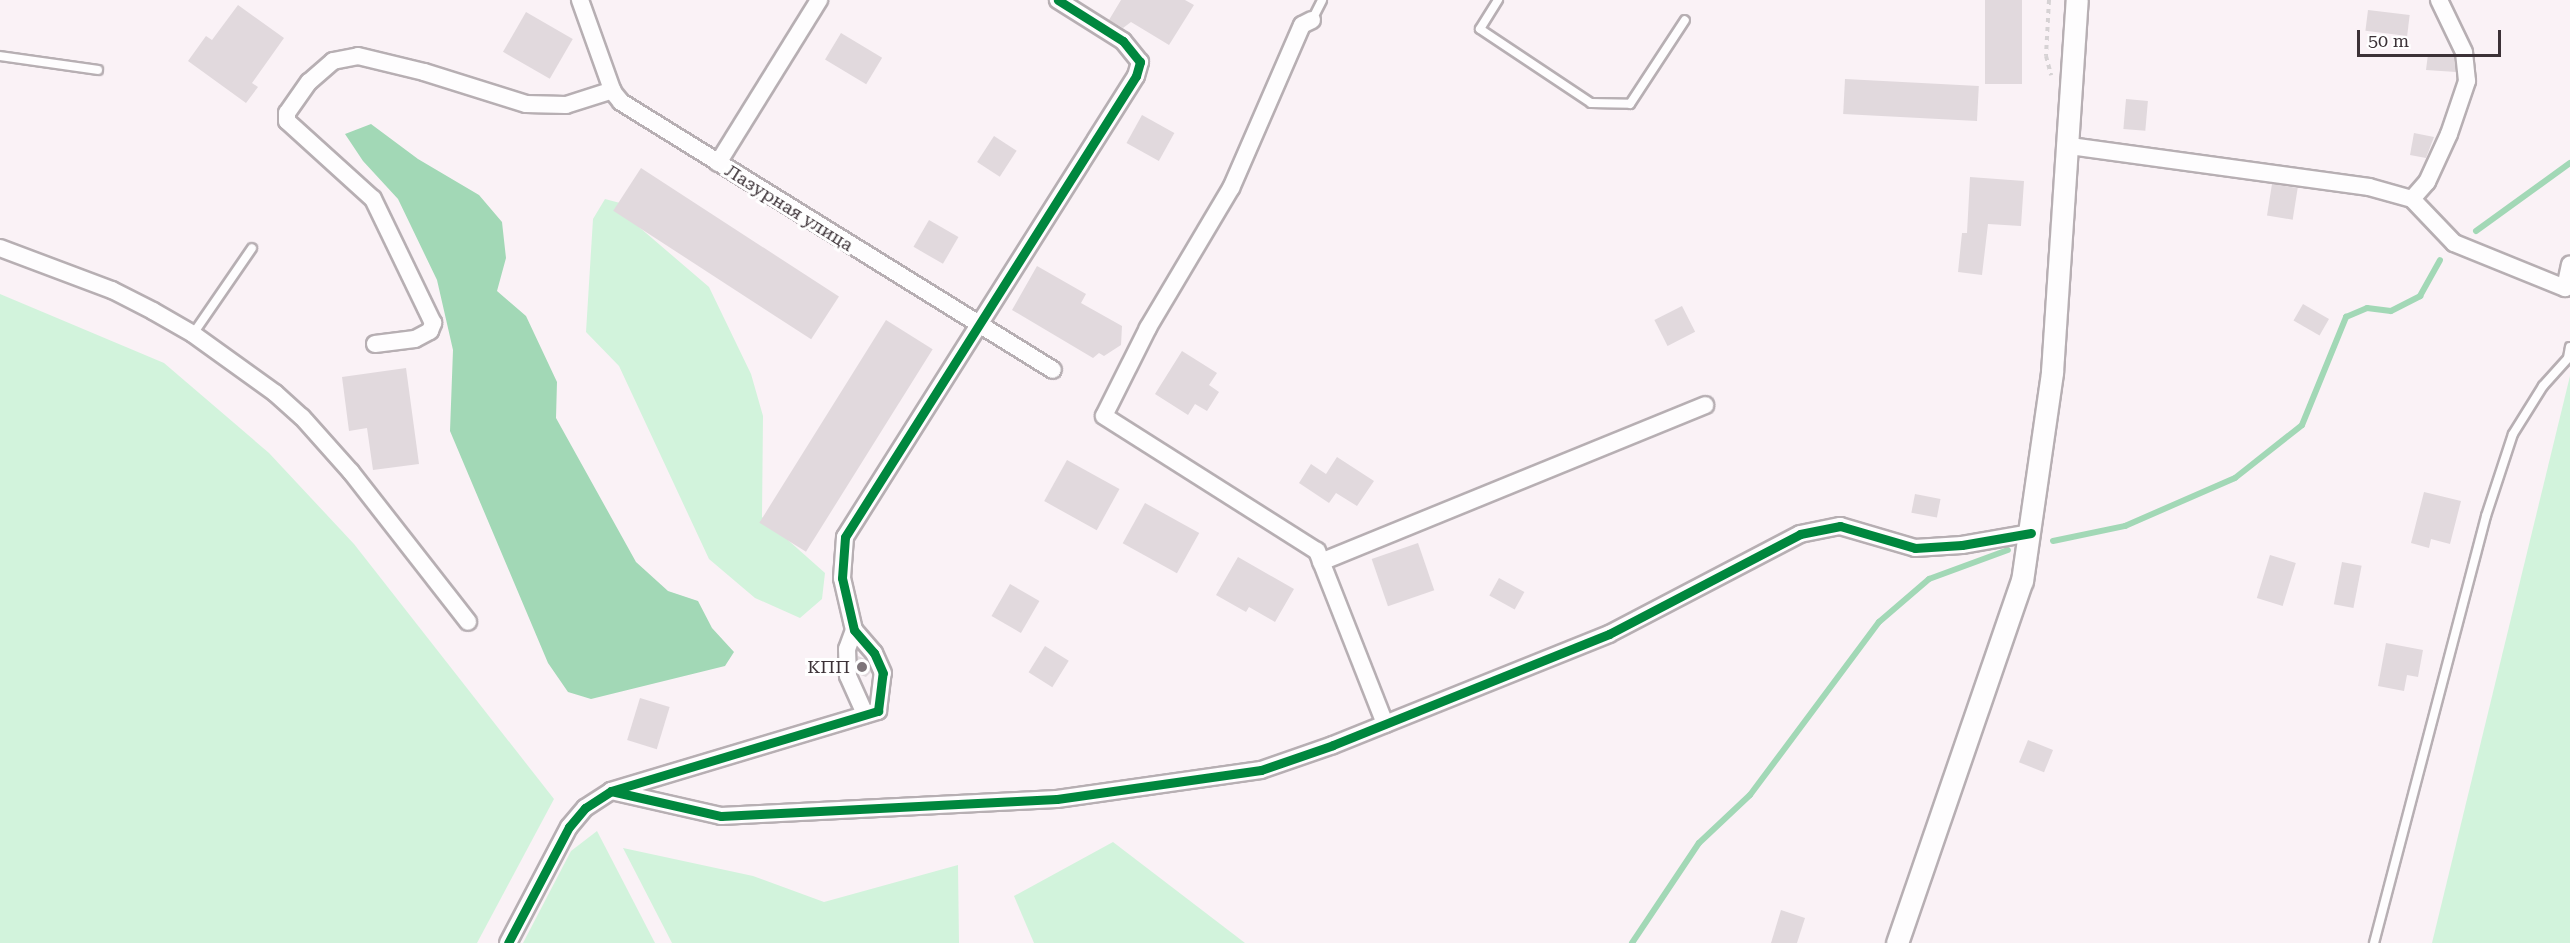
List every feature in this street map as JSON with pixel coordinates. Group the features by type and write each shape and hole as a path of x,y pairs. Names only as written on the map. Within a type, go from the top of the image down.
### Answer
{"street":[{"name":"Лазурная улица","path":"580,0 613,90 621,102 976,325 1053,370"},
{"path":"718,163 819,0"},
{"path":"872,712 883,673 874,653 854,630 842,578 845,537 976,325 1136,76 1140,62 1123,41 1058,0"},
{"path":"1897,943 2022,581 2031,532 2052,372 2070,146 2077,0"},
{"path":"2412,199 2432,173 2467,81 2464,52 2439,0"},
{"path":"1312,20 1302,25 1231,189 1148,328 1104,416 1317,551 1385,724"},
{"path":"375,344 415,339 430,331 433,323 374,199 287,121 287,113 309,82 333,61 358,56 424,72 526,104 566,105 613,90"},
{"path":"2070,146 2369,187 2412,199 2454,243 2568,293 2570,265"},
{"path":"0,248 112,290 193,334 302,417 351,472 468,622"},
{"path":"1321,562 1705,405"},
{"path":"610,791 721,816 1057,800 1261,770 1385,724 1609,634 1800,534 1840,526 1915,548 1962,545 2031,532"},
{"path":"854,630 847,649 848,676 872,712"},
{"path":"508,943 569,827 585,808 610,791 872,712"}],"lane":[{"path":"1312,20 1322,0"},
{"path":"1498,0 1480,29 1592,103 1630,104 1685,20"},
{"path":"0,56 98,70"},
{"path":"193,334 252,248"},
{"path":"2374,943 2486,516 2512,434 2543,386 2568,358 2570,347"}],"path":[{"path":"2049,0 2046,56 2052,79"}],"shaded area":[{"path":"371,124 418,159 479,195 502,222 506,258 497,291 526,316 557,382 556,418 636,562 668,591 698,601 712,628 734,652 725,666 591,699 568,692 548,663 450,431 453,350 437,280 398,199 363,161 345,134"},
{"path":"605,199 620,203 625,215 709,287 751,374 763,416 762,517 825,573 822,599 800,618 755,598 709,559 619,366 586,332 593,219"},
{"path":"0,294 164,363 269,453 354,544 554,799 477,943 0,943"},
{"path":"2570,376 2570,943 2432,943"},
{"path":"597,831 655,943 523,943 571,851"},
{"path":"1113,842 1245,943 1034,943 1014,896"},
{"path":"623,848 753,876 824,902 958,865 959,943 672,943"}],"building":[{"path":"1121,0 1185,0 1194,5 1169,45 1131,22 1123,28 1109,20"},
{"path":"1985,0 2022,0 2022,84 1985,84"},
{"path":"238,5 284,38 252,83 258,87 246,103 188,61 206,36 212,40"},
{"path":"2368,10 2410,15 2407,36 2365,31"},
{"path":"526,12 573,39 550,79 503,52"},
{"path":"841,33 882,58 866,84 825,60"},
{"path":"2428,54 2454,56 2456,72 2426,70"},
{"path":"1845,79 1979,86 1977,121 1843,114"},
{"path":"2126,99 2148,101 2145,131 2123,129"},
{"path":"1142,115 1174,133 1159,161 1126,143"},
{"path":"2414,133 2434,137 2426,158 2410,155"},
{"path":"994,136 1017,151 1000,177 977,162"},
{"path":"641,168 839,297 811,339 613,211"},
{"path":"1970,177 2024,181 2021,226 1988,224 1982,275 1958,272 1962,233 1967,233"},
{"path":"2272,184 2298,188 2293,220 2267,216"},
{"path":"929,220 958,237 943,264 914,247"},
{"path":"1037,266 1086,294 1081,303 1122,326 1121,345 1104,356 1099,353 1093,358 1012,310"},
{"path":"2303,304 2329,319 2319,335 2294,320"},
{"path":"1682,306 1695,332 1668,346 1654,320"},
{"path":"886,320 933,349 806,552 759,523"},
{"path":"1182,351 1217,373 1209,385 1219,392 1207,411 1195,404 1188,415 1155,394"},
{"path":"406,368 419,464 373,470 367,428 349,431 342,377"},
{"path":"1337,457 1374,481 1357,506 1336,493 1329,503 1299,483 1311,464 1326,474"},
{"path":"1067,460 1119,489 1097,530 1044,501"},
{"path":"2424,492 2461,501 2450,544 2431,539 2429,548 2411,543"},
{"path":"1915,494 1941,499 1937,518 1911,513"},
{"path":"1145,503 1199,533 1177,573 1123,543"},
{"path":"1418,543 1434,590 1388,606 1372,559"},
{"path":"2270,555 2296,563 2283,606 2257,598"},
{"path":"1238,557 1294,589 1275,622 1249,607 1246,612 1216,595"},
{"path":"2342,562 2362,566 2353,608 2334,604"},
{"path":"1499,578 1524,592 1515,610 1489,595"},
{"path":"1010,584 1039,601 1021,633 992,616"},
{"path":"2386,643 2423,650 2418,677 2407,675 2404,691 2378,686"},
{"path":"1045,646 1069,661 1052,687 1029,672"},
{"path":"858,656 865,659 871,672 866,677 858,674"},
{"path":"640,698 670,707 657,749 627,740"},
{"path":"2028,740 2053,750 2044,772 2019,762"},
{"path":"1781,910 1805,918 1797,943 1771,943"}],"waterway":[{"path":"2476,231 2570,163"},
{"path":"2053,541 2125,526 2235,478 2302,425 2346,317 2367,308 2391,311 2420,296 2440,260"},
{"path":"1632,943 1699,843 1750,795 1879,622 1929,579 2008,550"}],"cycle path":[{"path":"508,943 569,827 585,808 611,791 878,711 883,673 874,653 854,630 842,578 845,537 1136,76 1140,62 1123,41 1058,0"},
{"path":"611,791 721,816 1057,799 1261,770 1333,745 1609,634 1800,534 1840,526 1915,548 1962,545 2031,533"}],"place":[{"name":"КПП","path":"862,667"}]}
